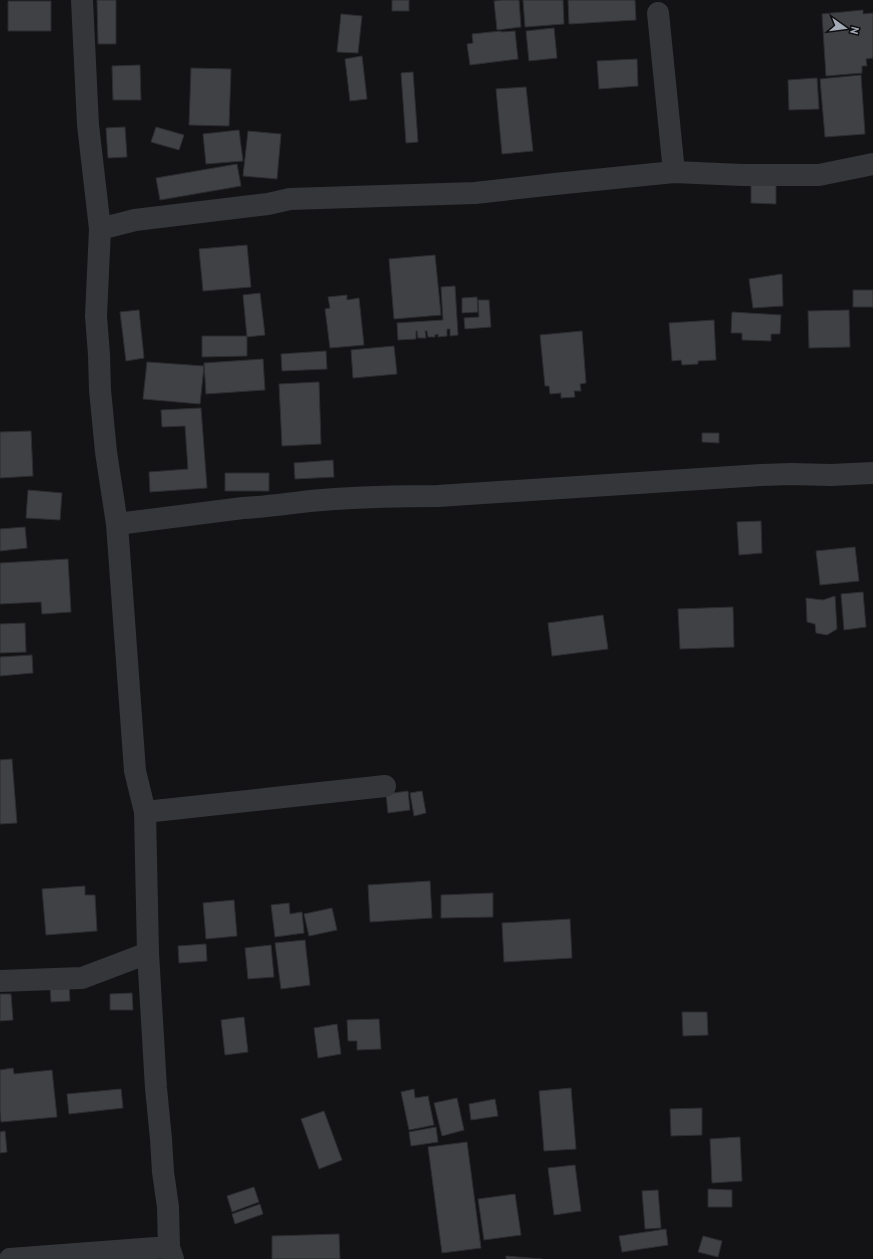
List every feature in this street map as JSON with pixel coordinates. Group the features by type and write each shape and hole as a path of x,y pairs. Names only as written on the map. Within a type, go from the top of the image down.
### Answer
{"street":[{"path":"10,1259 171,1253 168,1206 163,1172 156,1088 148,953 145,812 135,771 117,524 106,452 100,390 96,316 100,229 88,125 82,0"},
{"path":"658,12 674,172"},
{"path":"100,229 135,220 261,205 290,199 475,193 674,172 742,175 819,175 873,164"},
{"path":"117,524 243,508 255,508 322,500 408,495 438,496 761,475 873,473"},
{"path":"145,812 385,786"},
{"path":"0,981 82,978 148,953"}],"building":[{"path":"97,0 116,0 116,44 98,44"},
{"path":"392,0 409,0 409,11 392,11"},
{"path":"519,0 521,27 497,30 494,1"},
{"path":"523,0 563,0 564,24 525,27"},
{"path":"568,0 635,0 636,20 569,24"},
{"path":"8,1 51,1 51,31 8,31"},
{"path":"863,10 863,14 873,13 873,58 866,59 867,66 862,66 862,73 826,76 822,14"},
{"path":"341,14 362,16 358,53 337,52"},
{"path":"554,28 557,58 529,61 526,31"},
{"path":"515,31 518,59 470,65 467,44 473,43 472,34"},
{"path":"362,56 367,99 350,101 345,59"},
{"path":"637,59 638,86 599,89 597,61"},
{"path":"140,65 141,100 113,100 112,66"},
{"path":"191,68 231,69 229,126 189,125"},
{"path":"413,72 418,142 406,143 401,73"},
{"path":"861,75 865,134 825,137 820,79"},
{"path":"817,78 819,109 789,110 788,80"},
{"path":"526,87 533,151 502,154 496,89"},
{"path":"125,127 127,157 108,158 106,128"},
{"path":"156,127 184,135 179,150 151,142"},
{"path":"239,130 243,161 206,164 203,134"},
{"path":"248,131 281,134 277,179 243,176"},
{"path":"237,164 241,186 160,200 156,178"},
{"path":"751,181 776,181 776,204 751,203"},
{"path":"247,245 251,287 203,291 199,249"},
{"path":"435,255 441,315 394,319 389,259"},
{"path":"782,274 783,306 753,308 749,279"},
{"path":"455,286 458,335 450,336 450,329 447,329 447,336 438,337 438,334 435,335 435,337 428,337 427,331 425,331 426,338 418,338 416,331 416,339 398,340 397,323 443,320 441,287"},
{"path":"853,290 873,290 873,307 853,307"},
{"path":"260,293 265,335 247,337 243,295"},
{"path":"347,295 347,300 359,298 364,345 330,348 325,309 330,308 328,297"},
{"path":"477,297 478,312 462,313 462,298"},
{"path":"478,300 489,300 491,327 465,329 464,318 479,317"},
{"path":"139,310 144,358 126,361 120,312"},
{"path":"849,310 850,347 809,348 808,311"},
{"path":"732,312 781,315 780,334 771,334 771,341 742,340 742,333 731,333"},
{"path":"714,320 716,360 698,361 698,364 682,365 681,360 672,361 669,323"},
{"path":"582,331 586,383 580,384 581,391 574,391 575,397 561,398 561,393 550,394 549,386 545,386 540,335"},
{"path":"202,336 247,336 247,356 202,357"},
{"path":"394,346 397,374 353,378 351,350"},
{"path":"326,351 327,369 282,371 281,354"},
{"path":"263,359 265,390 206,394 204,363"},
{"path":"147,362 204,366 200,404 143,399"},
{"path":"319,382 321,444 282,446 279,384"},
{"path":"201,408 207,488 150,492 149,472 188,469 185,426 162,427 161,410"},
{"path":"31,431 33,476 0,478 0,432"},
{"path":"702,433 719,433 719,443 702,442"},
{"path":"333,460 334,477 295,479 294,463"},
{"path":"225,473 269,473 269,491 225,491"},
{"path":"28,490 62,493 60,520 26,518"},
{"path":"761,521 762,553 739,555 737,522"},
{"path":"25,527 27,548 0,551 0,529"},
{"path":"855,547 859,581 820,585 816,551"},
{"path":"68,559 71,612 42,614 41,602 0,604 0,563"},
{"path":"863,592 866,627 844,630 841,594"},
{"path":"835,596 837,629 827,635 816,633 815,624 807,622 806,598 823,600"},
{"path":"733,607 734,647 680,649 678,609"},
{"path":"603,615 608,649 552,656 548,623"},
{"path":"25,623 26,652 0,653 0,624"},
{"path":"32,655 33,673 0,676 0,657"},
{"path":"12,759 17,823 0,824 0,760"},
{"path":"408,791 410,810 388,813 386,794"},
{"path":"422,791 426,813 414,816 410,793"},
{"path":"430,881 432,918 370,922 368,885"},
{"path":"85,886 85,895 95,895 97,931 46,935 42,889"},
{"path":"493,893 493,917 441,918 441,895"},
{"path":"234,900 237,936 206,939 203,903"},
{"path":"289,903 290,914 302,912 304,933 275,937 271,905"},
{"path":"332,908 337,930 309,936 304,914"},
{"path":"570,919 572,958 504,962 502,923"},
{"path":"305,940 310,985 281,989 275,943"},
{"path":"206,944 207,961 179,963 178,946"},
{"path":"271,945 274,977 248,979 245,948"},
{"path":"69,984 70,1001 51,1002 50,985"},
{"path":"132,993 133,1010 110,1010 110,994"},
{"path":"0,994 11,994 13,1020 0,1021"},
{"path":"682,1012 707,1012 708,1035 683,1036"},
{"path":"244,1017 248,1052 225,1055 221,1020"},
{"path":"379,1019 381,1049 357,1050 357,1041 348,1041 347,1020"},
{"path":"337,1024 341,1054 318,1058 314,1028"},
{"path":"13,1068 14,1074 52,1070 57,1117 1,1122 0,1070"},
{"path":"571,1088 576,1149 544,1151 539,1091"},
{"path":"121,1089 123,1108 69,1114 67,1094"},
{"path":"414,1089 415,1098 428,1096 434,1125 409,1130 401,1092"},
{"path":"457,1098 464,1130 442,1136 434,1103"},
{"path":"495,1099 498,1116 471,1120 469,1104"},
{"path":"702,1108 702,1135 671,1136 670,1109"},
{"path":"324,1111 342,1160 319,1169 301,1119"},
{"path":"436,1127 438,1142 411,1146 409,1132"},
{"path":"5,1131 7,1152 0,1153 0,1132"},
{"path":"740,1137 742,1181 712,1183 710,1139"},
{"path":"467,1142 481,1248 442,1253 428,1147"},
{"path":"575,1165 581,1211 554,1215 548,1168"},
{"path":"254,1187 259,1202 232,1212 227,1196"},
{"path":"708,1189 732,1190 732,1207 708,1207"},
{"path":"658,1190 661,1228 645,1229 642,1191"},
{"path":"515,1194 521,1235 484,1240 478,1199"},
{"path":"260,1204 263,1214 235,1224 232,1214"},
{"path":"666,1229 668,1245 622,1252 619,1236"},
{"path":"339,1234 340,1259 272,1259 272,1236"},
{"path":"703,1236 722,1241 718,1257 698,1252"},
{"path":"506,1256 542,1259 506,1259"}]}
